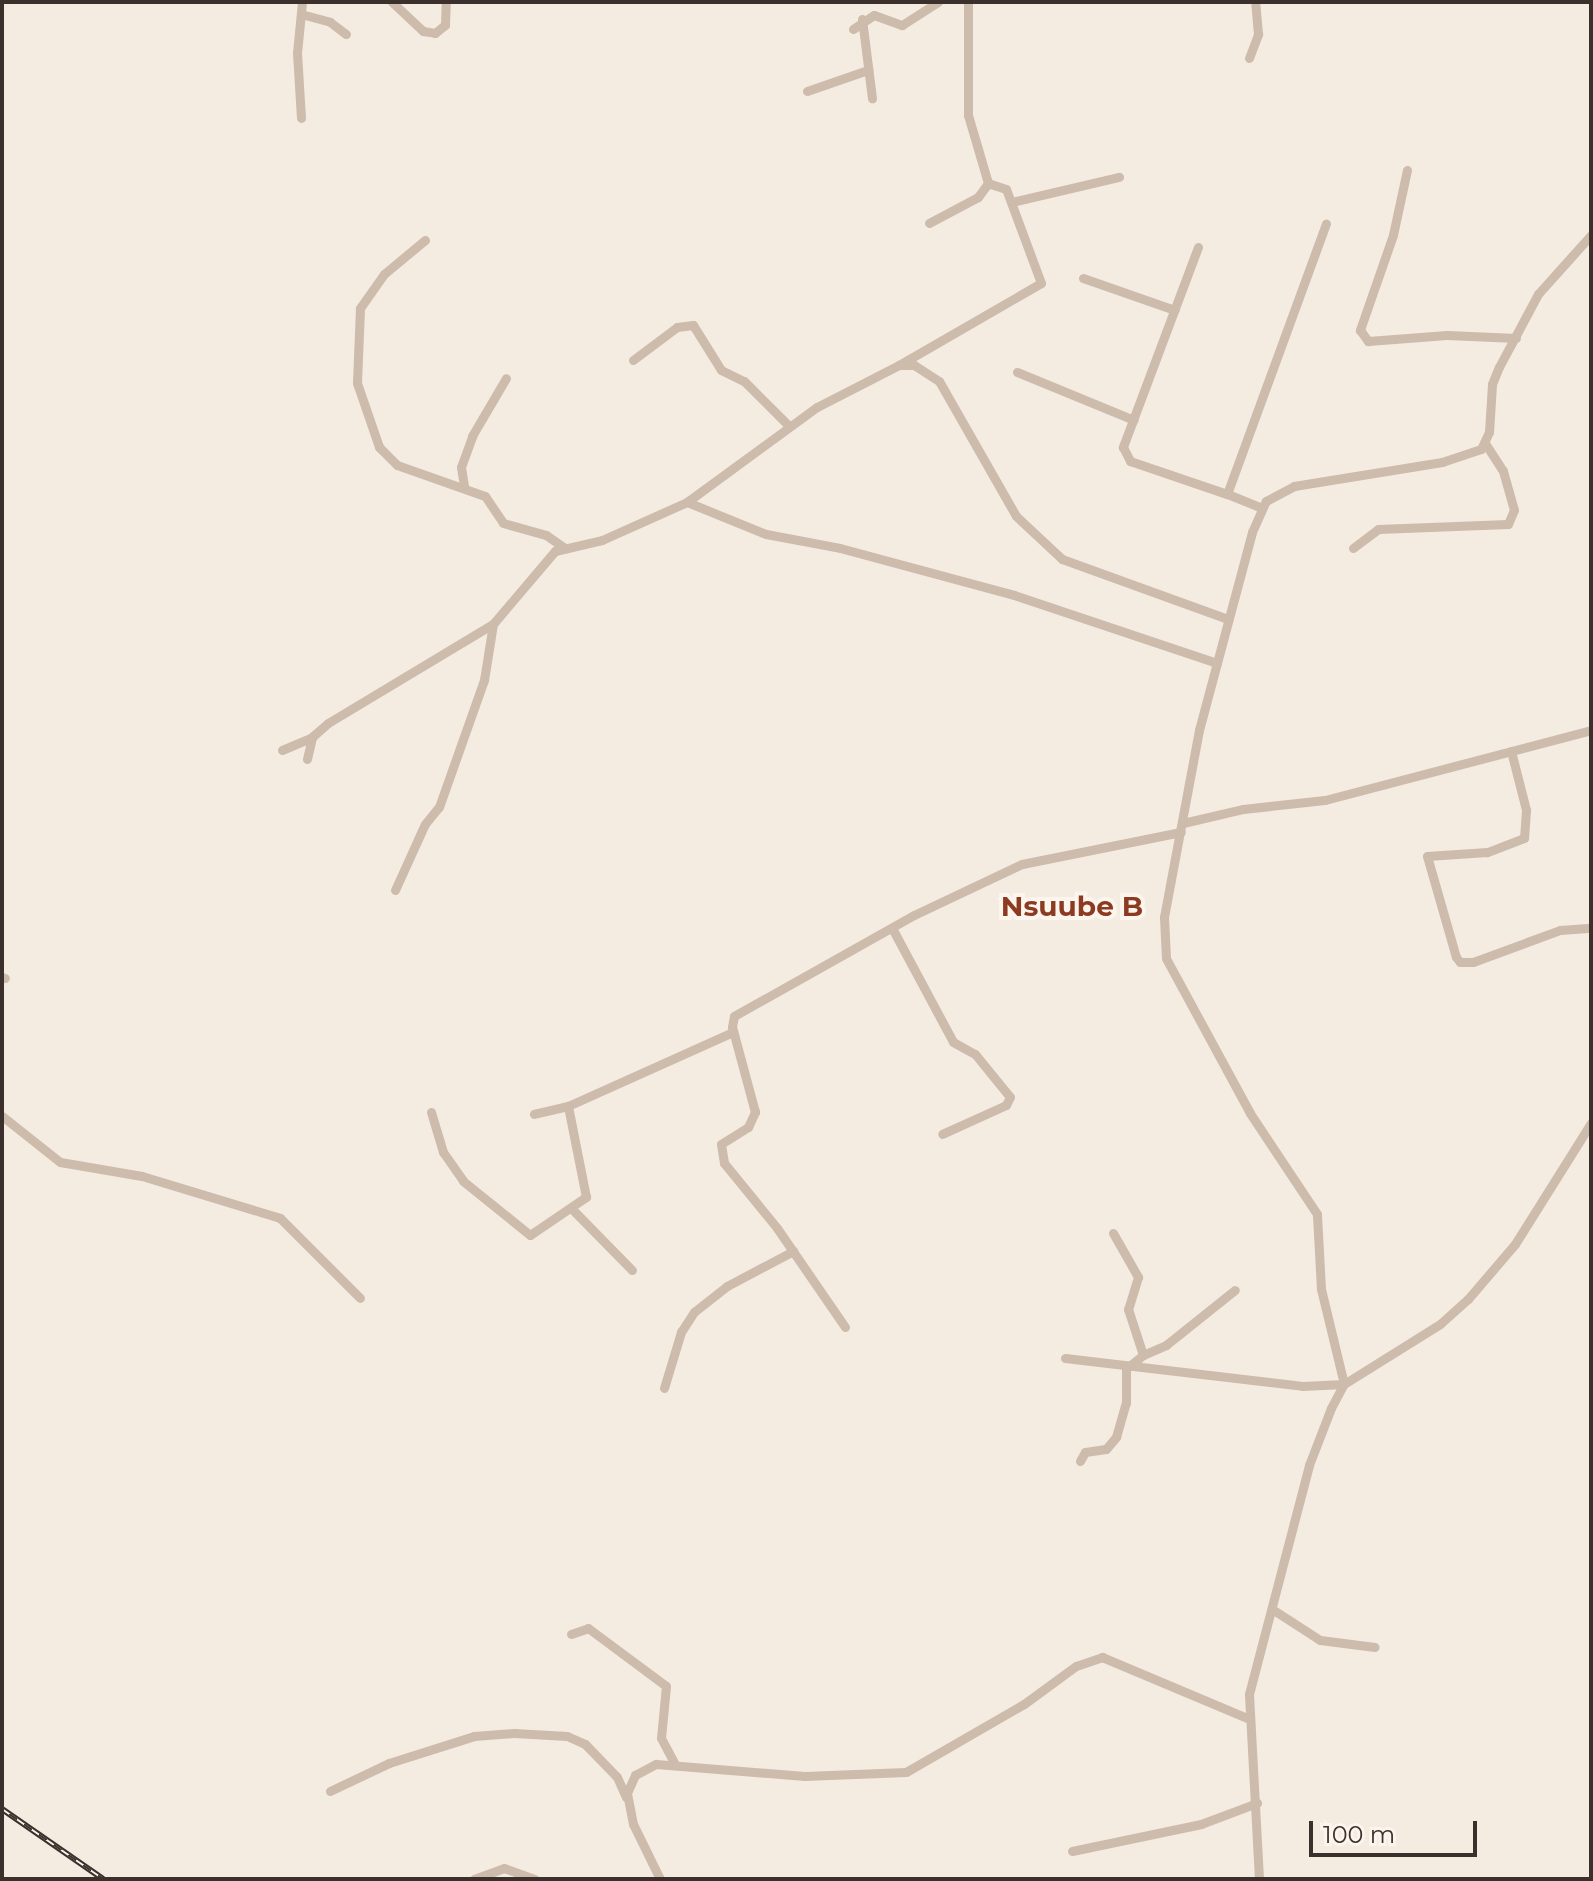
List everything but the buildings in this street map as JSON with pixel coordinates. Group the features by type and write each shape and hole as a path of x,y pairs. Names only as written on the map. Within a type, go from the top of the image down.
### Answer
{"street":[{"path":"301,118 302,2"},
{"path":"392,2 423,31 435,33 445,25 446,2"},
{"path":"853,29 862,19 874,15 902,25 938,2"},
{"path":"968,2 968,115 988,183"},
{"path":"1249,58 1258,34 1255,2"},
{"path":"301,14 330,22 346,34"},
{"path":"862,19 872,98"},
{"path":"807,91 868,70"},
{"path":"1407,170 1393,235 1360,330 1368,341 1456,335 1516,338"},
{"path":"1012,202 1119,177"},
{"path":"899,365 1041,283 1006,189 988,183"},
{"path":"929,223 978,197 988,183"},
{"path":"1227,494 1326,224"},
{"path":"1259,1879 1257,1803 1247,1718 1309,1465 1344,1384 1321,1289 1317,1214 1250,1113 1166,958 1164,917 1199,730 1228,619 1262,508 1278,492 1294,486 1442,462 1475,453 1485,443 1492,384 1516,338 1553,274 1591,236"},
{"path":"425,240 384,274 360,308 357,383 379,447 390,460 464,486 496,506 503,523 553,538 563,547"},
{"path":"1198,247 1123,447 1130,461 1262,508"},
{"path":"1083,278 1175,310"},
{"path":"633,360 677,327 693,325 721,370 744,381 789,426"},
{"path":"282,750 312,737 436,655 493,624 549,556 563,547 602,540 687,502 789,426 880,370 899,365 914,365 939,381 1016,516 1062,559 1228,619"},
{"path":"1017,372 1134,420"},
{"path":"464,486 461,467 472,436 506,378"},
{"path":"1353,548 1378,529 1508,524 1514,510 1503,471 1485,443"},
{"path":"687,502 766,534 840,548 1014,595 1217,663"},
{"path":"395,890 425,824 439,807 484,680 493,624"},
{"path":"845,1327 793,1251 735,1181 720,1152 724,1141 748,1127 755,1112 733,1032 737,1013 892,928 1033,859 1182,828 1243,809 1325,800 1591,730"},
{"path":"307,759 312,737"},
{"path":"1511,751 1526,810 1524,838 1487,852 1428,854 1425,862 1456,957 1460,962 1473,962 1560,930 1591,928"},
{"path":"892,928 953,1042 975,1054 1009,1094 1006,1105 942,1134"},
{"path":"534,1114 568,1106 733,1032"},
{"path":"431,1112 443,1152 463,1181 530,1235 586,1197 568,1106"},
{"path":"2,1116 60,1162 142,1176 280,1218 360,1298"},
{"path":"1065,1358 1125,1369 1302,1386 1344,1384 1440,1324 1468,1299 1515,1244 1591,1123"},
{"path":"571,1208 632,1270"},
{"path":"1113,1233 1138,1277 1128,1309 1143,1355"},
{"path":"664,1388 681,1332 694,1312 727,1286 793,1251"},
{"path":"1125,1369 1143,1355 1166,1345 1235,1290"},
{"path":"1080,1461 1085,1452 1106,1449 1116,1437 1126,1403 1125,1369"},
{"path":"1272,1609 1320,1640 1375,1647"},
{"path":"571,1634 588,1628 666,1686 661,1738 674,1762"},
{"path":"628,1800 635,1775 674,1762 805,1776 906,1772 1024,1704 1076,1666 1102,1657 1247,1718"},
{"path":"330,1791 389,1763 474,1736 514,1733 567,1736 585,1744 617,1777 628,1800 633,1824 660,1879"},
{"path":"1072,1851 1201,1824 1257,1803"},
{"path":"474,1879 504,1868 535,1879"}],"railway":[{"path":"2,1809 103,1879"}],"district":[{"name":"Nsuube B","path":"1072,906"}]}
